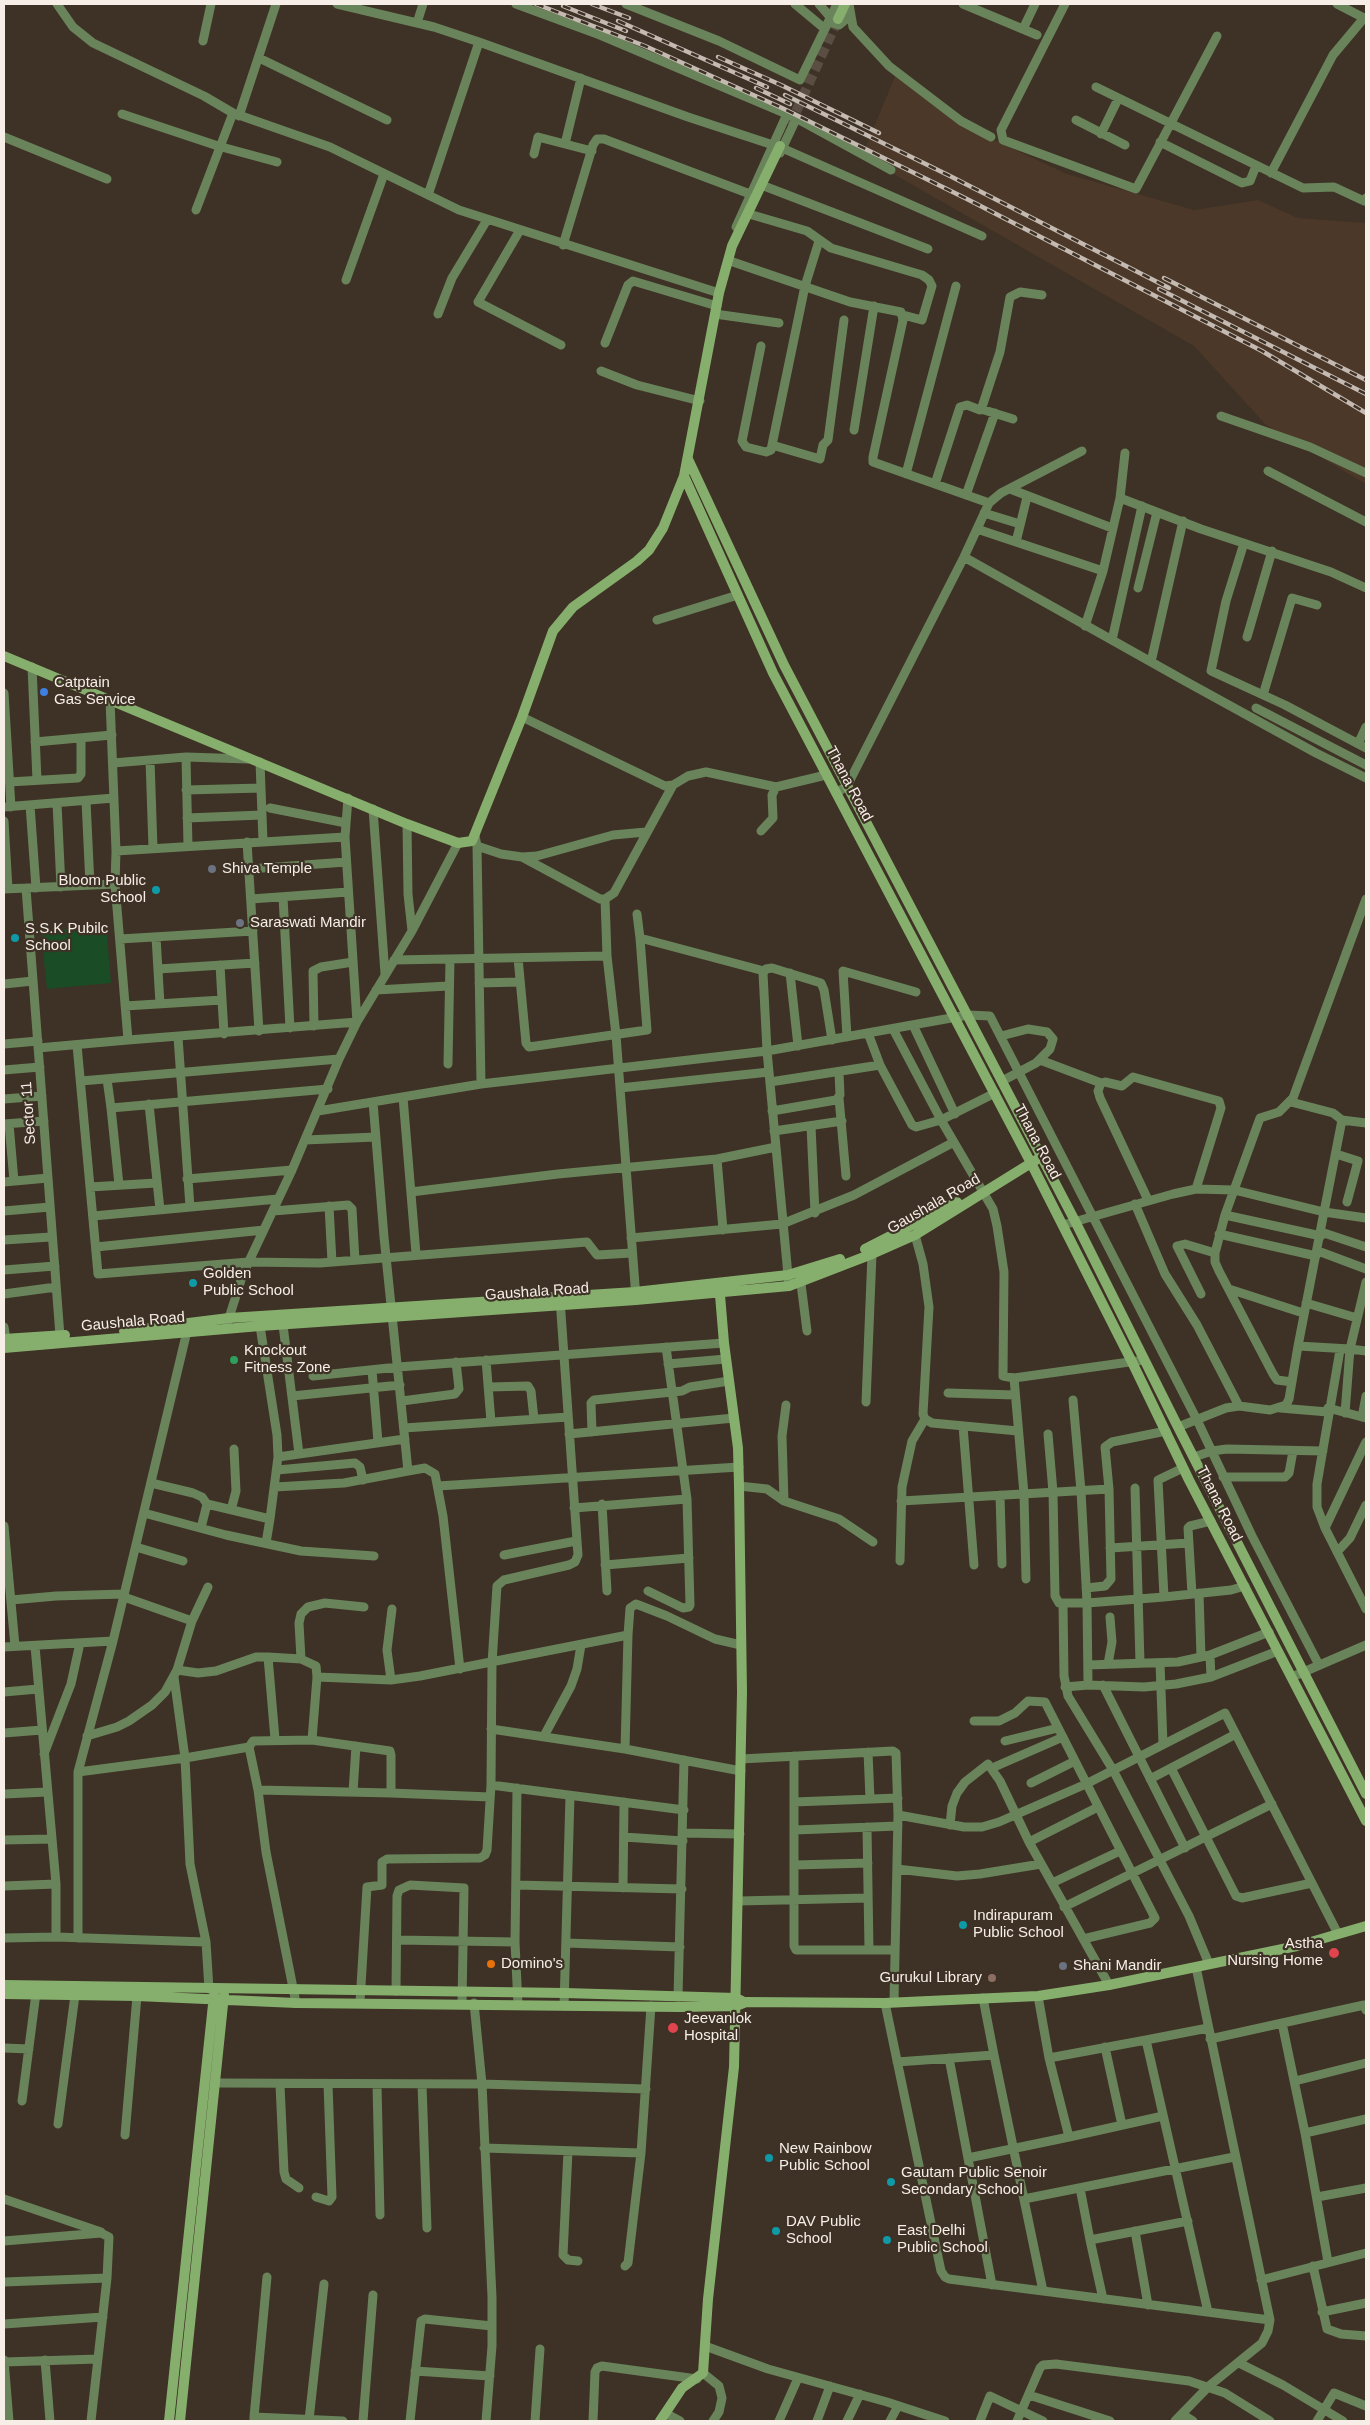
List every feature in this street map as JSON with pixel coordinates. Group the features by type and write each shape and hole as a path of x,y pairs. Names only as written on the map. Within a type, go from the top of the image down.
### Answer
{"street":[{"path":"57,4 73,27 93,43 204,96 236,115 330,148 459,210 719,293"},
{"path":"202,41 210,4"},
{"path":"196,210 218,146 236,115 259,58 276,4"},
{"path":"337,4 417,23 478,42 731,133 778,146 982,236"},
{"path":"417,23 423,4"},
{"path":"516,4 600,35 787,114 891,170"},
{"path":"626,4 719,41 800,80 831,22 838,4"},
{"path":"795,4 831,22"},
{"path":"819,4 831,22"},
{"path":"963,4 976,6 1037,34"},
{"path":"1023,29 1035,4"},
{"path":"1064,4 1001,130 1003,140 1136,189 1217,36"},
{"path":"1271,173 1333,55 1365,18 1337,4"},
{"path":"831,22 848,6"},
{"path":"848,6 853,28 889,66 953,115 992,137"},
{"path":"428,196 478,42"},
{"path":"259,58 387,120"},
{"path":"565,144 581,78"},
{"path":"1096,87 1302,188 1334,187 1364,201 1366,198"},
{"path":"1101,134 1118,99"},
{"path":"122,114 218,146 277,162"},
{"path":"732,246 737,242 764,186 787,114"},
{"path":"481,1084 476,841 552,631 574,607 649,550 663,528 684,476 700,401 719,293 730,261 732,236 750,194 796,119"},
{"path":"1076,120 1125,145"},
{"path":"4,137 107,179"},
{"path":"534,154 538,137 592,151"},
{"path":"564,244 595,141 604,139 750,194"},
{"path":"1160,142 1242,183 1250,181 1256,166"},
{"path":"732,246 778,146"},
{"path":"346,280 384,174"},
{"path":"764,186 928,248"},
{"path":"730,261 850,302 901,312 903,315 922,320 932,286 929,280 922,275 830,248 807,232 749,214"},
{"path":"438,314 452,278 487,220"},
{"path":"520,230 478,302 560,345"},
{"path":"761,346 742,441 746,447 766,452 771,450 805,286 819,240"},
{"path":"604,343 628,285 633,281 716,310 779,323"},
{"path":"906,474 956,286"},
{"path":"981,409 1000,352 1010,297 1020,292 1042,295"},
{"path":"854,430 874,306"},
{"path":"903,315 892,377 873,460 877,464 989,503"},
{"path":"772,445 820,459 823,445 828,440 844,320"},
{"path":"600,371 637,385 700,401"},
{"path":"935,484 960,406 967,405 1013,419"},
{"path":"966,495 995,413"},
{"path":"1221,416 1310,446 1366,473"},
{"path":"836,792 847,786 964,557 989,503 1010,489 1082,451"},
{"path":"1085,626 1103,571 1120,498 1125,453"},
{"name":"Thana Road","path":"688,459 784,665 1075,1221 1366,1794"},
{"path":"1268,472 1366,522"},
{"name":"Thana Road","path":"684,476 773,673 1030,1160 1183,1468 1365,1818"},
{"path":"1010,489 1112,528"},
{"path":"1016,542 1027,497"},
{"path":"1120,498 1331,572 1366,588"},
{"path":"1112,640 1142,506"},
{"path":"1138,588 1157,512"},
{"path":"984,513 1020,524"},
{"path":"1151,662 1183,521"},
{"path":"976,529 1103,571"},
{"path":"1244,543 1226,601 1211,669 1362,746 1366,728"},
{"path":"1247,636 1272,552"},
{"path":"964,557 1316,753 1366,778"},
{"path":"657,620 738,595"},
{"path":"1263,695 1292,598 1317,605"},
{"path":"4,656 407,824 458,843 476,841 501,854 522,857 537,856 613,835 646,832"},
{"path":"32,667 37,780"},
{"path":"4,693 5,741 10,782 7,807 114,798"},
{"path":"110,700 116,851 115,884 128,1040"},
{"path":"1256,708 1366,765"},
{"path":"522,717 660,784 673,785 697,773 713,772 776,787 826,775"},
{"path":"35,742 112,735"},
{"path":"10,782 76,779 80,776 81,738"},
{"path":"113,763 186,757 256,761"},
{"path":"186,757 188,846"},
{"path":"150,760 153,848"},
{"path":"256,761 261,788 263,841"},
{"path":"605,899 614,893 673,785"},
{"path":"761,831 772,818 772,795 776,787"},
{"path":"186,790 261,788"},
{"path":"348,798 345,837 346,862 357,1022"},
{"path":"86,801 90,885"},
{"path":"57,803 61,887"},
{"name":"Sector 11","path":"30,805 33,981 60,1336"},
{"path":"270,808 346,824"},
{"path":"373,809 385,974"},
{"path":"187,818 262,815"},
{"path":"4,821 6,889 115,884"},
{"path":"407,824 408,894 412,930"},
{"path":"116,851 345,837"},
{"path":"247,842 259,1031"},
{"path":"226,1329 249,1262 328,1089 339,1059 357,1022 412,930 458,843"},
{"path":"522,857 605,899"},
{"path":"249,869 346,862"},
{"path":"251,899 348,892"},
{"path":"283,897 290,1028"},
{"path":"605,899 607,956 616,1035 635,1296"},
{"path":"1292,1382 1277,1380 1273,1374 1215,1262 1215,1253 1225,1215 1260,1118 1279,1112 1291,1102 1337,985 1366,899"},
{"path":"518,958 527,1046 532,1047 646,1030 637,914"},
{"path":"120,939 253,931"},
{"path":"156,937 160,1004"},
{"path":"640,938 764,971 772,968 817,980 823,986 832,1040"},
{"path":"394,960 607,956"},
{"path":"448,1064 450,959"},
{"path":"314,1026 312,971 321,967 353,962"},
{"path":"158,969 255,963"},
{"path":"220,965 224,1034"},
{"path":"764,971 767,1051 789,1286"},
{"path":"847,1037 843,971 916,992"},
{"path":"790,973 798,1046"},
{"path":"4,984 33,981"},
{"path":"479,982 520,982"},
{"path":"376,990 448,986"},
{"path":"125,1006 222,1000"},
{"path":"318,1111 481,1084 767,1051 968,1015 990,1016 1197,1420 1224,1478 1319,1665"},
{"path":"4,1044 77,1045 357,1022"},
{"path":"913,1025 955,1114"},
{"path":"893,1029 941,1120 993,1209 998,1226 1004,1272 1003,1376 1014,1378 1144,1360"},
{"path":"1001,1036 1028,1029 1047,1032 1054,1039 1050,1049 1040,1060 1019,1074 1002,1081"},
{"path":"868,1033 880,1065 913,1127 941,1120 994,1093"},
{"path":"178,1037 190,1207"},
{"path":"77,1045 96,1247 96,1271 100,1274 249,1262 332,1262 588,1242 597,1255 632,1253"},
{"path":"81,1081 339,1059"},
{"path":"1040,1060 1101,1083 1105,1082 1122,1086 1133,1077 1219,1101 1221,1108 1196,1189"},
{"path":"770,1082 880,1065"},
{"path":"4,1070 40,1067"},
{"path":"620,1088 769,1072"},
{"path":"838,1073 846,1176"},
{"path":"108,1079 119,1185"},
{"path":"1101,1083 1098,1091 1100,1098 1148,1200"},
{"path":"111,1108 328,1089"},
{"path":"4,1099 42,1096"},
{"path":"403,1097 416,1254"},
{"path":"772,1110 833,1101 840,1098"},
{"path":"373,1102 386,1257 408,1471"},
{"path":"1291,1102 1333,1113 1342,1120 1366,1123"},
{"path":"150,1104 160,1210"},
{"path":"1280,1408 1286,1405 1289,1400 1303,1313 1317,1254 1342,1120"},
{"path":"14,1181 7,1153 6,1124 44,1121"},
{"path":"774,1131 842,1121"},
{"path":"811,1126 815,1213"},
{"path":"305,1140 376,1137"},
{"path":"630,1238 782,1224 815,1213 854,1195 954,1142"},
{"path":"411,1192 625,1167 717,1159 776,1148"},
{"name":"Gaushala Road","path":"4,1342 60,1336 188,1328 226,1329 283,1325 393,1313 635,1296 719,1288 789,1286 801,1283 814,1275 872,1254 915,1235 1040,1154"},
{"path":"1336,1154 1358,1161 1347,1202"},
{"path":"717,1159 723,1230"},
{"path":"187,1179 292,1170"},
{"path":"4,1182 48,1178"},
{"path":"90,1187 156,1183"},
{"path":"1063,1225 1148,1200 1196,1189 1234,1190 1324,1212 1366,1218"},
{"name":"Gaushala Road","path":"719,1288 799,1272 873,1246 983,1190"},
{"path":"93,1216 278,1199"},
{"path":"1134,1204 1165,1274 1197,1325 1240,1406"},
{"path":"272,1211 348,1205 352,1209 355,1260"},
{"path":"329,1206 332,1262"},
{"path":"4,1211 50,1207"},
{"path":"1225,1215 1321,1234 1366,1247"},
{"path":"96,1247 264,1230"},
{"path":"1219,1234 1317,1254 1366,1269"},
{"path":"900,1561 902,1487 912,1441 925,1419 929,1307 924,1264 915,1235"},
{"path":"4,1240 50,1237"},
{"path":"1202,1294 1177,1246 1184,1244 1215,1253"},
{"path":"866,1402 872,1254"},
{"path":"4,1270 55,1266"},
{"path":"799,1272 807,1331"},
{"path":"1345,1412 1350,1349 1366,1282"},
{"path":"4,1294 56,1287"},
{"path":"680,2421 662,2417 682,2388 700,2376 705,2346 708,2299 734,2067 739,2002 741,1645 739,1486 734,1418 719,1288"},
{"path":"1229,1289 1303,1313"},
{"path":"360,2002 367,1887 382,1885 382,1862 387,1859 465,1858 485,1855 491,1786 492,1662 499,1583 575,1562 578,1555 560,1301"},
{"path":"1306,1303 1357,1318"},
{"name":"Gaushala Road","path":"4,1342 188,1328 229,1318 393,1313"},
{"path":"283,1325 299,1454"},
{"path":"260,1326 277,1435 278,1457 266,1543"},
{"path":"4,1328 4,1342"},
{"path":"78,1938 78,1772 113,1641 188,1328"},
{"path":"313,1376 456,1362 724,1343"},
{"path":"1298,1346 1366,1351"},
{"path":"648,1591 683,1608 689,1607 688,1499 666,1347"},
{"path":"1340,1350 1328,1410 1317,1484 1317,1507 1325,1528 1366,1609"},
{"path":"668,1364 726,1359"},
{"path":"486,1360 491,1422"},
{"path":"402,1401 458,1392 456,1362"},
{"path":"372,1370 378,1442"},
{"path":"1014,1378 1024,1494 1026,1580"},
{"path":"592,1432 592,1401 672,1392 729,1381"},
{"path":"292,1396 400,1386"},
{"path":"489,1387 528,1386 531,1390 534,1419"},
{"path":"948,1393 1015,1395"},
{"path":"1178,1427 1226,1408 1240,1406 1270,1410 1280,1408 1328,1410 1345,1412 1364,1418 1366,1396"},
{"path":"1073,1400 1081,1491 1087,1603 1088,1685"},
{"path":"784,1501 782,1436 786,1404"},
{"path":"404,1428 568,1416"},
{"path":"569,1434 734,1418"},
{"path":"925,1419 932,1423 1018,1431"},
{"path":"964,1426 965,1462 971,1497 974,1565"},
{"path":"1086,1588 1099,1588 1109,1584 1111,1579 1109,1489 1104,1447 1112,1442 1166,1431"},
{"path":"1048,1434 1053,1492 1055,1596 1058,1603 1138,1600 1245,1586"},
{"path":"278,1457 405,1439"},
{"path":"1325,1528 1366,1442"},
{"path":"230,1510 236,1491 234,1448"},
{"path":"1194,1457 1227,1448 1323,1451"},
{"path":"1224,1478 1285,1477 1289,1473 1293,1450"},
{"path":"277,1470 355,1463 360,1467 363,1480"},
{"path":"438,1486 738,1467"},
{"path":"275,1488 328,1485 425,1468 431,1470 435,1474 438,1486 460,1669"},
{"path":"1164,1597 1158,1480 1183,1468"},
{"path":"151,1483 193,1493 202,1497 207,1504 270,1519"},
{"path":"739,1486 760,1487 784,1501 839,1519 874,1542"},
{"path":"1136,1488 1140,1663"},
{"path":"901,1501 1109,1489"},
{"path":"1000,1495 1002,1564"},
{"path":"574,1508 602,1504 688,1499"},
{"path":"201,1528 207,1504"},
{"path":"602,1504 606,1591"},
{"path":"1337,1552 1350,1538 1366,1506"},
{"path":"144,1513 301,1551 374,1556"},
{"path":"1211,1521 1188,1527 1195,1593 1205,1656 1212,1677"},
{"path":"4,1526 15,1646"},
{"path":"504,1555 576,1540"},
{"path":"1110,1548 1189,1544"},
{"path":"136,1548 183,1561"},
{"path":"605,1565 689,1558"},
{"path":"87,1736 117,1728 129,1721 165,1692 175,1674 192,1621 208,1587"},
{"path":"1358,1592 1366,1587"},
{"path":"12,1600 56,1596 124,1596 192,1621"},
{"path":"301,1659 299,1623 301,1614 308,1607 326,1603 364,1607"},
{"path":"625,1749 630,1608 636,1604 667,1616 715,1639 741,1645"},
{"path":"1063,1604 1065,1688 1068,1696 1113,1770 1189,1916 1209,1964"},
{"path":"391,1680 387,1650 392,1609"},
{"path":"1108,1664 1112,1642 1110,1617"},
{"path":"1088,1665 1160,1663 1205,1656 1269,1632"},
{"path":"317,1677 391,1680 460,1669 628,1635"},
{"path":"4,1647 113,1641"},
{"path":"44,1754 71,1684 80,1643"},
{"path":"544,1736 571,1686 577,1670 581,1645"},
{"path":"1292,1677 1366,1645"},
{"path":"35,1646 56,1884 56,1937"},
{"path":"1065,1688 1088,1685 1161,1686 1212,1677 1278,1651"},
{"path":"175,1674 216,1671 256,1657 301,1659 316,1666 317,1677 312,1740"},
{"path":"268,1657 275,1739"},
{"path":"1160,1663 1163,1744"},
{"path":"169,2421 201,2176 216,2083 219,2000 190,1864 186,1758 175,1674"},
{"path":"1104,1685 1138,1757 1185,1848"},
{"path":"4,1692 38,1689"},
{"path":"974,1721 999,1722 1028,1701 1041,1700 1048,1706 1155,1918 1154,1921 1082,1938"},
{"path":"898,1814 950,1825 982,1827 1016,1816 1086,1784 1225,1713 1338,1934"},
{"path":"1005,1741 1058,1728"},
{"path":"4,1733 42,1730"},
{"path":"491,1730 625,1749 741,1771"},
{"path":"1150,1779 1236,1734"},
{"path":"992,1768 1063,1737"},
{"path":"296,2003 266,1852 258,1790 249,1747 250,1743 253,1741 275,1739 312,1740 390,1751 391,1793"},
{"path":"353,1792 356,1746"},
{"path":"78,1772 186,1758 249,1747"},
{"path":"741,1759 893,1751 896,1753 898,1798 897,1869 895,1950 890,2002 897,2062 941,2271 949,2279 1270,2320"},
{"path":"868,1752 870,1799"},
{"path":"794,1756 794,1946 796,1950 895,1950"},
{"path":"678,1997 684,1837 684,1760"},
{"path":"1031,1783 1075,1761"},
{"path":"950,1825 952,1806 965,1782 988,1764 992,1768 1064,1907 1109,1985"},
{"path":"1171,1768 1234,1894 1239,1898 1312,1883"},
{"path":"491,1786 684,1810"},
{"path":"517,1788 515,1942 518,2005"},
{"path":"258,1790 490,1797"},
{"path":"4,1794 48,1792"},
{"path":"564,2006 570,1796"},
{"path":"794,1802 898,1798"},
{"path":"623,1888 624,1802"},
{"path":"1064,1907 1272,1804"},
{"path":"1029,1842 1098,1807"},
{"path":"794,1830 898,1826"},
{"path":"867,1827 869,1950"},
{"path":"624,1837 684,1837 740,1834"},
{"path":"4,1840 52,1839"},
{"path":"1052,1883 1120,1851"},
{"path":"795,1865 868,1863"},
{"path":"897,1869 957,1876 1041,1864"},
{"path":"4,1886 56,1884"},
{"path":"396,1991 397,1896 399,1890 410,1885 464,1888 462,2003"},
{"path":"516,1885 682,1889"},
{"path":"739,1901 868,1898"},
{"path":"4,1994 137,1996 296,2003 474,2003 564,2006 651,2006 739,2002 890,2002 1038,1996 1109,1985 1298,1946 1366,1926"},
{"path":"4,1938 56,1937 206,1942"},
{"path":"398,1940 515,1942"},
{"path":"566,1943 680,1947"},
{"path":"1175,2421 1209,2386 1262,2342 1268,2331 1270,2320 1234,2157 1196,1967"},
{"path":"4,1985 565,1993 678,1997 739,2002"},
{"path":"22,2100 36,1993"},
{"path":"58,2124 76,1995"},
{"path":"125,2135 137,1996"},
{"path":"1038,1996 1049,2058 1069,2137"},
{"path":"982,1998 1043,2291"},
{"path":"180,2421 201,2176 219,2000"},
{"path":"474,2003 482,2084 492,2326 486,2421"},
{"path":"1210,2039 1364,2005 1366,2010"},
{"path":"625,2266 628,2263 641,2153 651,2006"},
{"path":"1282,2023 1295,2080 1328,2262"},
{"path":"1049,2058 1208,2028"},
{"path":"1146,2040 1208,2312"},
{"path":"1105,2047 1122,2125"},
{"path":"4,2048 29,2049"},
{"path":"897,2062 994,2055"},
{"path":"949,2058 992,2284"},
{"path":"1295,2080 1366,2063"},
{"path":"216,2083 280,2085 482,2084 646,2089"},
{"path":"316,2197 329,2201 332,2197 328,2084"},
{"path":"422,2084 427,2228"},
{"path":"280,2085 284,2172 286,2179 299,2188"},
{"path":"377,2085 380,2215"},
{"path":"968,2158 1163,2116"},
{"path":"1305,2133 1366,2119"},
{"path":"484,2148 641,2153"},
{"path":"568,2152 563,2255 568,2260 578,2261"},
{"path":"1024,2199 1234,2157"},
{"path":"1080,2188 1102,2299"},
{"path":"1317,2197 1366,2188"},
{"path":"4,2199 105,2233 109,2237 107,2278 91,2421"},
{"path":"1090,2240 1188,2220"},
{"path":"1135,2231 1148,2305"},
{"path":"4,2241 105,2233"},
{"path":"1261,2280 1366,2253"},
{"path":"1313,2266 1325,2324 1330,2331 1366,2336"},
{"path":"268,2277 254,2419 343,2421"},
{"path":"4,2282 107,2278"},
{"path":"309,2420 324,2284"},
{"path":"362,2421 373,2295"},
{"path":"1322,2312 1366,2303"},
{"path":"4,2324 103,2317"},
{"path":"410,2421 421,2322 425,2319 492,2326"},
{"path":"705,2346 798,2378 898,2406 922,2418 945,2421"},
{"path":"536,2421 540,2349"},
{"path":"9,2421 4,2361 98,2359"},
{"path":"45,2360 50,2421"},
{"path":"1239,2363 1283,2385 1343,2421"},
{"path":"1017,2421 1040,2368 1044,2365 1056,2364 1166,2377 1209,2386 1225,2393 1270,2421"},
{"path":"593,2421 595,2372 597,2368 602,2366 700,2376 719,2386 722,2398 719,2412 713,2421"},
{"path":"415,2371 490,2376"},
{"path":"779,2421 798,2378"},
{"path":"817,2421 830,2386"},
{"path":"1317,2421 1336,2392 1366,2406"},
{"path":"847,2421 860,2394"},
{"path":"1029,2395 1110,2421"},
{"path":"980,2421 990,2396 1043,2421"},
{"path":"890,2421 898,2406"},
{"path":"1182,2414 1193,2421"}],"shaded area":[{"path":"896,74 959,124 1067,174 1194,210 1258,200 1298,218 1366,223 1366,484 1266,425 1194,346 862,156"}],"green space":[{"path":"106,924 111,983 47,989 41,932"}],"tunnel":[{"path":"790,125 838,19"}],"railway":[{"path":"536,4 645,46 782,108 965,198 1262,351 1366,413"},
{"path":"592,4 629,18"},
{"path":"563,6 626,31"},
{"path":"618,21 767,87"},
{"path":"718,57 781,85 879,133"},
{"path":"756,88 790,104"},
{"path":"785,95 950,176 1169,288"},
{"path":"1164,278 1366,380"},
{"path":"1159,289 1366,394"}],"place":[{"name":"Catptain Gas Service","path":"44,692"},
{"name":"Shiva Temple","path":"212,869"},
{"name":"Bloom Public School","path":"156,890"},
{"name":"Saraswati Mandir","path":"240,923"},
{"name":"S.S.K Pubilc School","path":"15,938"},
{"name":"Golden Public School","path":"193,1283"},
{"name":"Knockout Fitness Zone","path":"234,1360"},
{"name":"Indirapuram Public School","path":"963,1925"},
{"name":"Astha Nursing Home","path":"1334,1953"},
{"name":"Domino's","path":"491,1964"},
{"name":"Shani Mandir","path":"1063,1966"},
{"name":"Gurukul Library","path":"992,1978"},
{"name":"Jeevanlok Hospital","path":"673,2028"},
{"name":"New Rainbow Public School","path":"769,2158"},
{"name":"Gautam Public Senoir Secondary School","path":"891,2182"},
{"name":"DAV Public School","path":"776,2231"},
{"name":"East Delhi Public School","path":"887,2240"}]}
